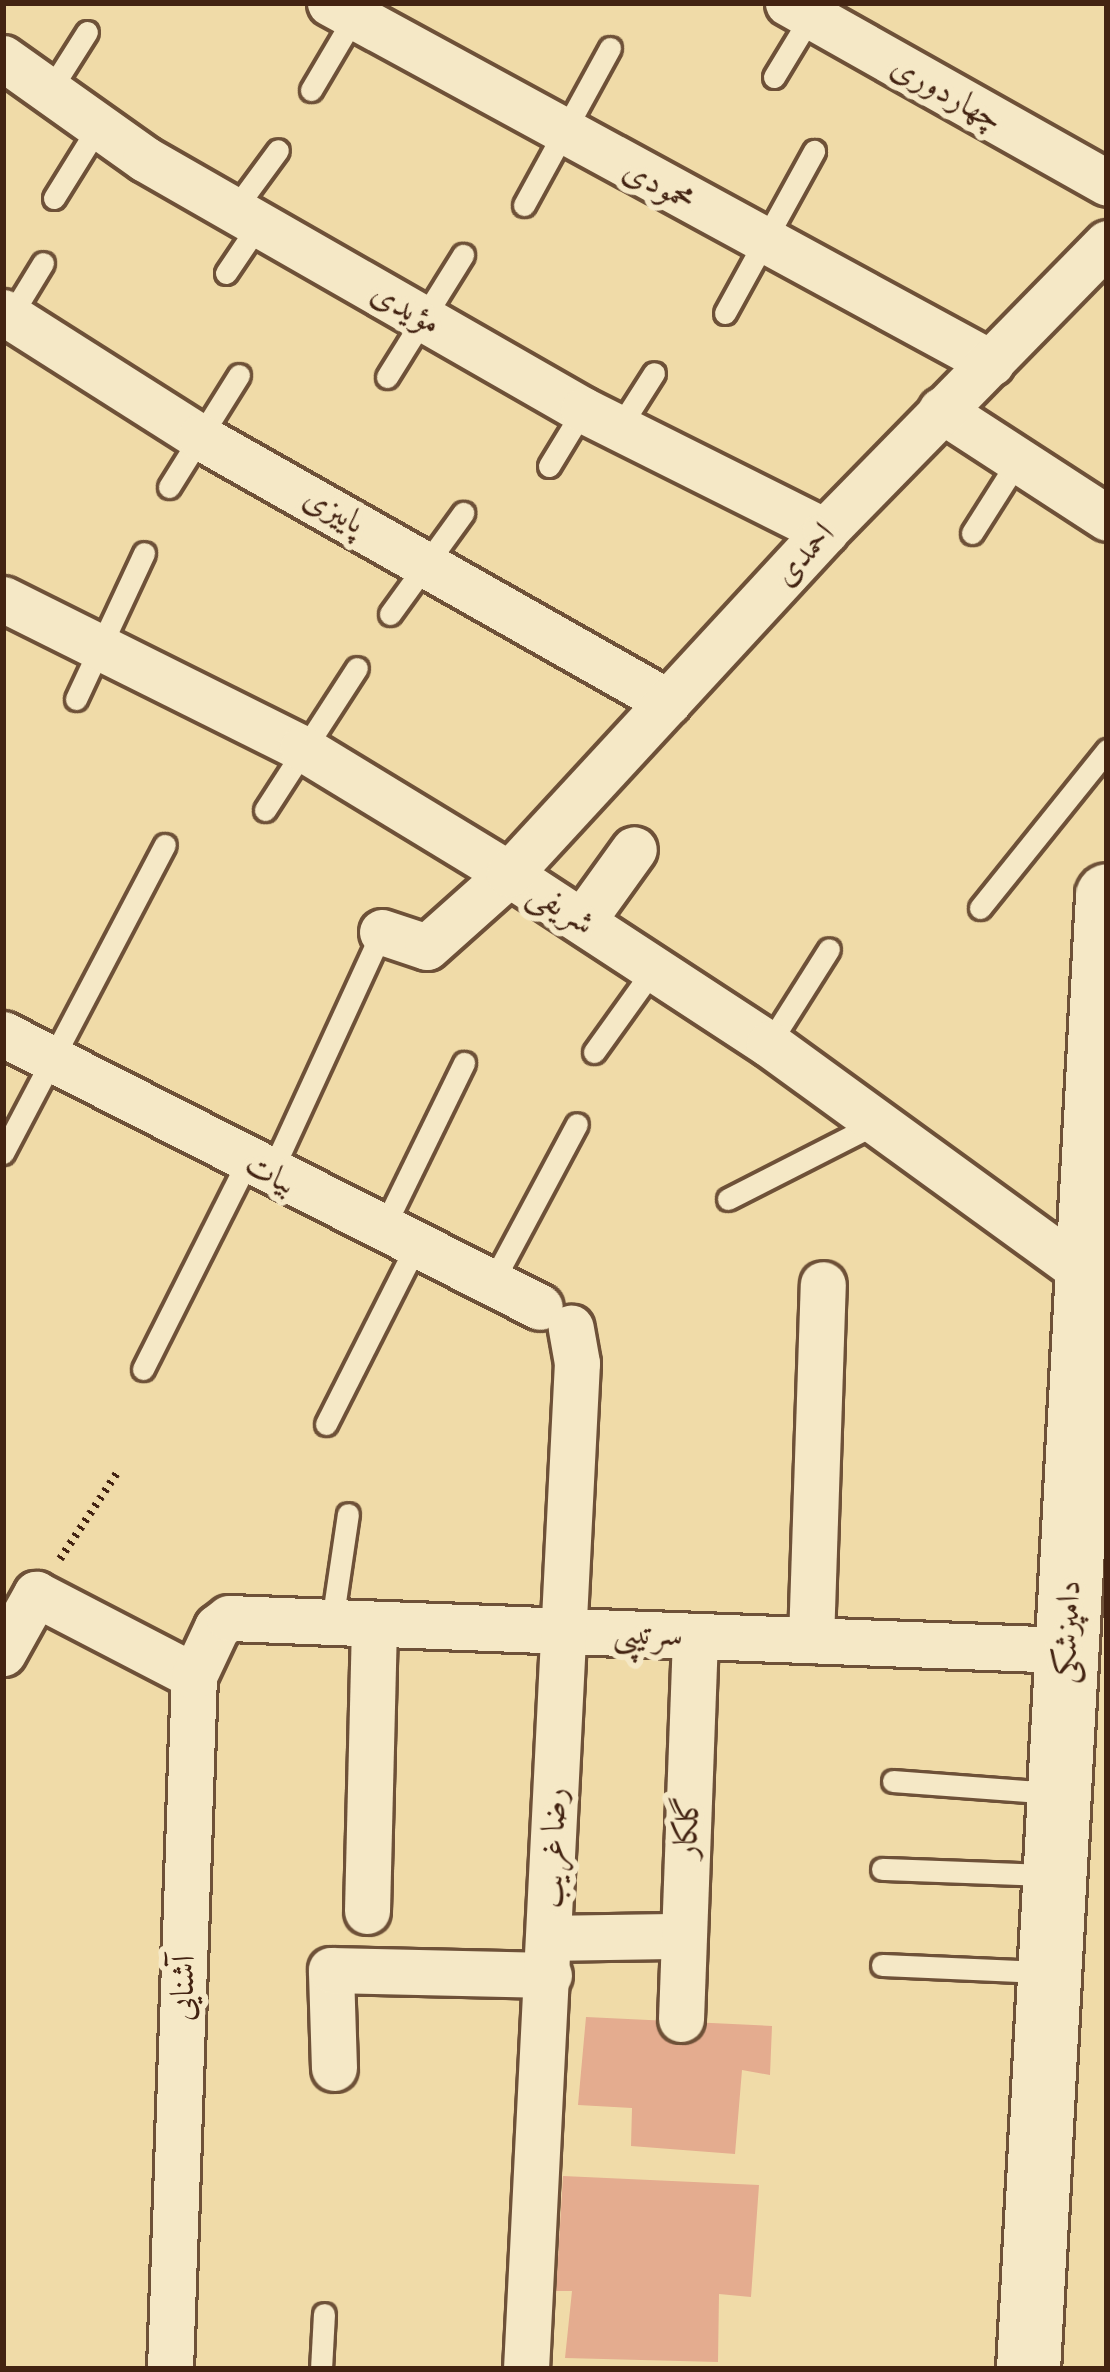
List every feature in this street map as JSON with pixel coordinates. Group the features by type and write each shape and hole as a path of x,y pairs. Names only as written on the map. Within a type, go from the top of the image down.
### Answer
{"main road":[{"name":"دامپزشکی","path":"1028,2369 1066,1650 1093,1428 1086,1274 1107,895"}],"street":[{"name":"چهاردوری","path":"806,7 1107,183"},
{"name":"محمودی","path":"348,8 561,133 991,363"},
{"name":"مؤیدی","path":"3,58 98,127 246,217 601,418 825,530"},
{"name":"احمدی","path":"382,932 427,947 509,874 825,530 1107,243"},
{"name":"پاییزی","path":"5,319 200,437 668,702"},
{"path":"941,410 1107,518"},
{"name":"شریفی","path":"3,599 100,642 302,748 583,920 769,1044 1086,1274"},
{"path":"583,920 634,849"},
{"name":"بیات","path":"3,1034 555,1318"},
{"path":"811,1640 823,1284"},
{"name":"رضا غریب","path":"526,2369 577,1363 555,1318"},
{"path":"3,1653 36,1594 194,1676"},
{"name":"سرتیپی","path":"230,1618 1066,1650"},
{"name":"آشنایی","path":"170,2369 194,1676 230,1618"},
{"path":"353,1623 367,1911"},
{"name":"گلکار","path":"680,2019 695,1636"},
{"path":"334,2068 331,1970 549,1957 682,1936"}],"lane":[{"path":"774,77 806,7"},
{"path":"311,90 348,8"},
{"path":"49,92 87,32"},
{"path":"524,206 610,48"},
{"path":"54,198 98,127"},
{"path":"226,273 278,150"},
{"path":"724,313 814,151"},
{"path":"387,377 463,255"},
{"path":"5,319 43,263"},
{"path":"549,466 655,373"},
{"path":"169,488 239,375"},
{"path":"972,533 1018,462"},
{"path":"390,614 463,513"},
{"path":"76,699 144,553"},
{"path":"265,810 357,668"},
{"path":"980,908 1107,750"},
{"path":"3,1153 165,845"},
{"path":"142,1369 258,1168 382,932"},
{"path":"769,1044 830,949"},
{"path":"594,1052 653,970"},
{"path":"326,1424 464,1064"},
{"path":"728,1199 879,1122"},
{"path":"492,1283 577,1124"},
{"path":"348,1514 353,1623"},
{"path":"893,1781 1058,1793"},
{"path":"882,1869 1054,1876"},
{"path":"883,1964 1049,1972"},
{"path":"320,2369 324,2314"}],"path":[{"path":"36,1594 119,1470"}],"building":[{"path":"586,2017 772,2026 770,2075 742,2070 735,2154 631,2146 632,2108 578,2105"},
{"path":"563,2176 759,2185 751,2297 719,2294 718,2362 565,2358 572,2291 556,2291"}]}
